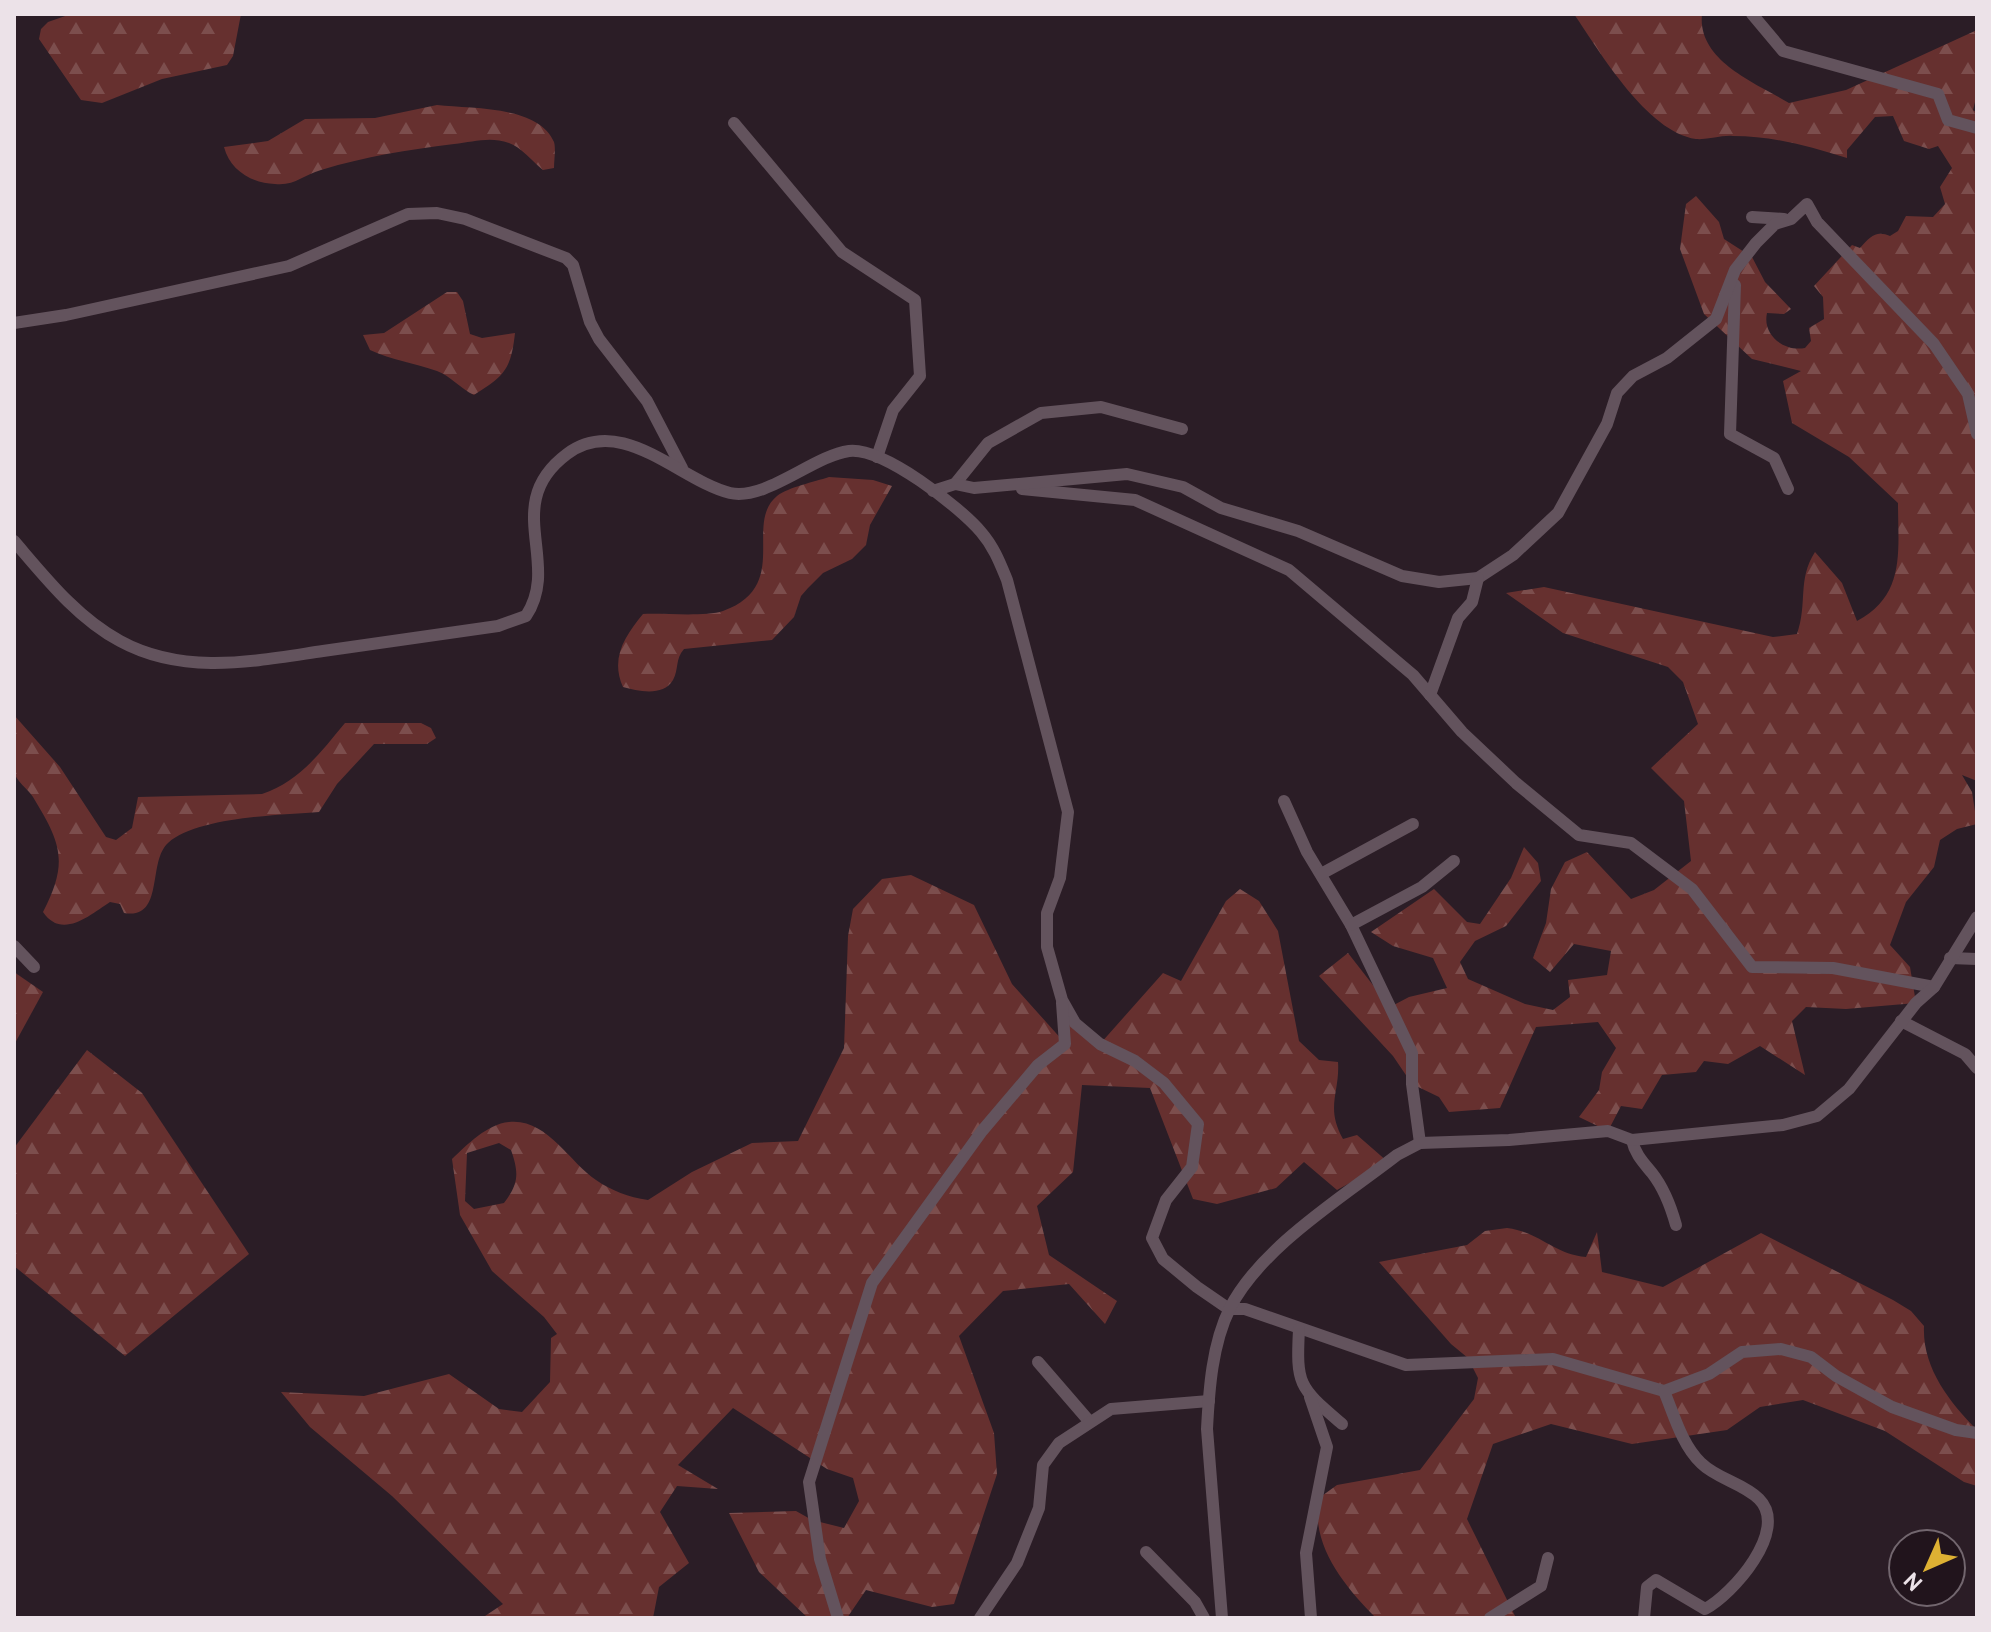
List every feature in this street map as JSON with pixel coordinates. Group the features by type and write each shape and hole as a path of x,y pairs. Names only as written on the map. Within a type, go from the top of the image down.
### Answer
{"street":[{"path":"1752,14 1783,51 1938,94 1948,120 1977,128"},
{"path":"734,123 842,252 915,300 920,376 893,410 877,457"},
{"path":"933,491 955,484 974,488 979,485 1127,474 1183,487 1221,508 1298,531 1402,576 1439,582 1478,578 1513,555 1558,513 1607,424 1617,393 1633,376 1667,358 1716,319 1735,270 1775,224 1791,219 1807,204 1817,222 1934,344 1973,390 1977,434"},
{"path":"14,323 66,315 277,269 408,214 452,216 566,258 573,265 599,339 647,401 682,468"},
{"path":"1752,217 1791,219"},
{"path":"1735,270 1730,434 1774,458 1788,489"},
{"path":"955,484 988,443 1041,413 1101,407 1182,429"},
{"path":"14,541 60,592 117,640 140,651 191,663 249,662 515,622 531,608 538,585 534,505 544,480 565,456 578,447 621,443 682,468 728,492 743,494 843,453 862,452 877,457 933,491 972,523 999,559 1068,812 1067,841 1060,878 1047,913 1047,947 1062,1000 1065,1044 1038,1065 982,1131 872,1283 809,1482 820,1559 838,1618"},
{"path":"979,485 1135,500 1289,570 1413,675 1462,732 1516,783 1579,835 1631,843 1692,889 1752,967 1833,968 1934,987"},
{"path":"1430,695 1458,618 1472,602 1478,578"},
{"path":"1284,801 1307,852 1351,925 1412,1053 1412,1084 1420,1143"},
{"path":"1321,874 1413,824"},
{"path":"1351,925 1422,887 1454,861"},
{"path":"1222,1618 1207,1429 1209,1401 1216,1350 1229,1309 1254,1270 1388,1162 1420,1143 1509,1140 1608,1131 1632,1140 1783,1125 1817,1116 1849,1089 1901,1021 1934,987 1977,917"},
{"path":"14,946 34,967"},
{"path":"1950,958 1977,959"},
{"path":"1062,1000 1075,1023 1100,1044 1135,1061 1164,1083 1198,1124 1192,1167 1166,1200 1152,1238 1155,1251 1172,1268 1229,1309 1245,1309 1406,1365 1553,1359 1664,1391 1709,1374 1742,1352 1781,1349 1811,1357 1836,1376 1892,1407 1973,1434 1977,1421"},
{"path":"1901,1021 1965,1054 1977,1068"},
{"path":"1632,1140 1642,1163 1653,1174 1671,1207 1676,1225"},
{"path":"1299,1329 1298,1373 1310,1397 1327,1447 1306,1553 1311,1618"},
{"path":"1038,1362 1089,1421"},
{"path":"1644,1618 1647,1587 1656,1580 1705,1609 1715,1604 1748,1569 1765,1544 1767,1516 1763,1502 1703,1465 1683,1437 1664,1391"},
{"path":"1310,1397 1342,1424"},
{"path":"980,1618 1017,1563 1039,1508 1043,1465 1059,1443 1111,1409 1209,1401"},
{"path":"1146,1552 1195,1602 1204,1618"},
{"path":"1490,1618 1541,1586 1548,1558"}],"green space":[{"path":"71,14 241,14 233,56 227,65 162,79 102,103 81,100 39,39 41,29 48,22"},
{"path":"1574,14 1702,14 1703,30 1719,58 1731,69 1789,103 1846,90 1977,30 1977,94 1973,110 1977,113 1977,781 1962,775 1972,792 1977,824 1957,829 1940,840 1934,867 1906,902 1890,945 1910,967 1916,1003 1846,1009 1806,1007 1792,1021 1805,1075 1760,1046 1728,1064 1704,1061 1696,1072 1662,1075 1642,1109 1621,1106 1608,1131 1579,1117 1599,1090 1602,1072 1616,1048 1598,1022 1536,1027 1500,1108 1449,1112 1439,1097 1412,1084 1393,1056 1319,976 1348,953 1390,1007 1409,997 1447,988 1433,958 1393,946 1371,932 1434,889 1467,922 1480,924 1511,878 1524,847 1538,863 1541,881 1506,926 1475,941 1460,962 1468,979 1525,1004 1553,1010 1570,997 1568,980 1607,975 1611,951 1574,944 1550,972 1533,958 1546,923 1551,889 1565,862 1587,852 1631,899 1654,890 1691,861 1684,801 1651,768 1698,724 1683,682 1668,667 1563,633 1506,593 1544,587 1773,637 1797,634 1806,572 1815,552 1842,583 1857,621 1873,610 1892,585 1896,570 1898,503 1849,457 1792,423 1783,381 1801,371 1752,359 1704,314 1680,249 1686,204 1696,196 1719,222 1724,239 1752,257 1765,282 1791,309 1784,314 1767,313 1766,321 1771,335 1782,344 1805,348 1811,341 1809,328 1824,319 1823,297 1814,286 1852,245 1860,248 1874,236 1890,236 1898,231 1906,216 1933,217 1945,204 1940,187 1952,168 1938,146 1929,149 1904,141 1893,116 1875,117 1847,150 1847,158 1777,140 1748,136 1696,139 1678,133 1660,122 1626,88"},
{"path":"437,105 502,111 534,121 546,130 554,142 554,168 543,170 513,145 488,140 371,157 321,170 288,183 275,184 250,178 236,169 224,147 268,141 305,119 375,118"},
{"path":"447,292 457,292 463,301 470,334 482,338 515,333 511,356 504,371 474,395 442,373 370,350 363,335 384,333"},
{"path":"829,477 873,480 892,486 870,525 866,545 852,559 823,573 808,588 801,596 794,617 772,640 684,649 673,680 663,689 650,691 623,687 618,666 621,648 643,614 715,613 744,600 756,586 761,571 764,522 768,508 782,493"},
{"path":"14,715 60,767 106,837 116,840 132,828 138,797 262,794 298,774 345,723 421,723 431,728 436,738 427,744 374,744 337,784 319,812 240,819 181,834 168,843 162,852 154,888 145,908 137,913 124,913 120,904 110,902 67,925 51,920 43,912 56,879 58,853 43,813 14,772"},
{"path":"911,875 974,905 1012,984 1064,1042 1062,1000 1100,1044 1163,973 1181,981 1226,901 1240,889 1259,901 1278,931 1299,1041 1319,1060 1338,1062 1334,1109 1343,1139 1357,1135 1388,1162 1337,1190 1304,1162 1276,1188 1217,1204 1193,1199 1150,1088 1082,1085 1073,1172 1037,1206 1049,1255 1117,1301 1105,1324 1069,1284 1003,1291 959,1336 994,1433 997,1474 954,1604 932,1607 866,1590 847,1618 808,1618 759,1572 729,1513 796,1511 812,1520 844,1528 859,1501 853,1478 827,1469 733,1408 678,1465 718,1489 677,1486 660,1512 689,1563 659,1587 653,1618 482,1618 503,1604 392,1496 310,1427 281,1392 364,1396 449,1374 499,1409 522,1412 550,1382 551,1338 557,1334 544,1317 492,1271 460,1215 452,1159 493,1127 509,1122 523,1123 546,1134 602,1184 620,1193 648,1200 692,1172 752,1143 798,1141 844,1048 848,936 853,909 882,879","holes":["499,1143 511,1150 516,1178 509,1196 504,1203 474,1209 465,1201 467,1153"]},
{"path":"14,972 43,992 14,1045"},
{"path":"87,1050 142,1093 249,1254 125,1356 14,1266 14,1148"},
{"path":"1507,1228 1529,1234 1564,1252 1586,1257 1597,1232 1602,1272 1663,1287 1761,1233 1893,1300 1911,1311 1924,1326 1928,1356 1939,1383 1977,1430 1977,1486 1964,1482 1885,1431 1803,1400 1760,1407 1727,1430 1632,1444 1551,1424 1493,1444 1467,1519 1516,1618 1376,1618 1352,1592 1332,1563 1320,1532 1319,1498 1337,1485 1420,1470 1474,1399 1478,1378 1468,1358 1451,1344 1379,1262 1467,1245 1485,1231"}]}
